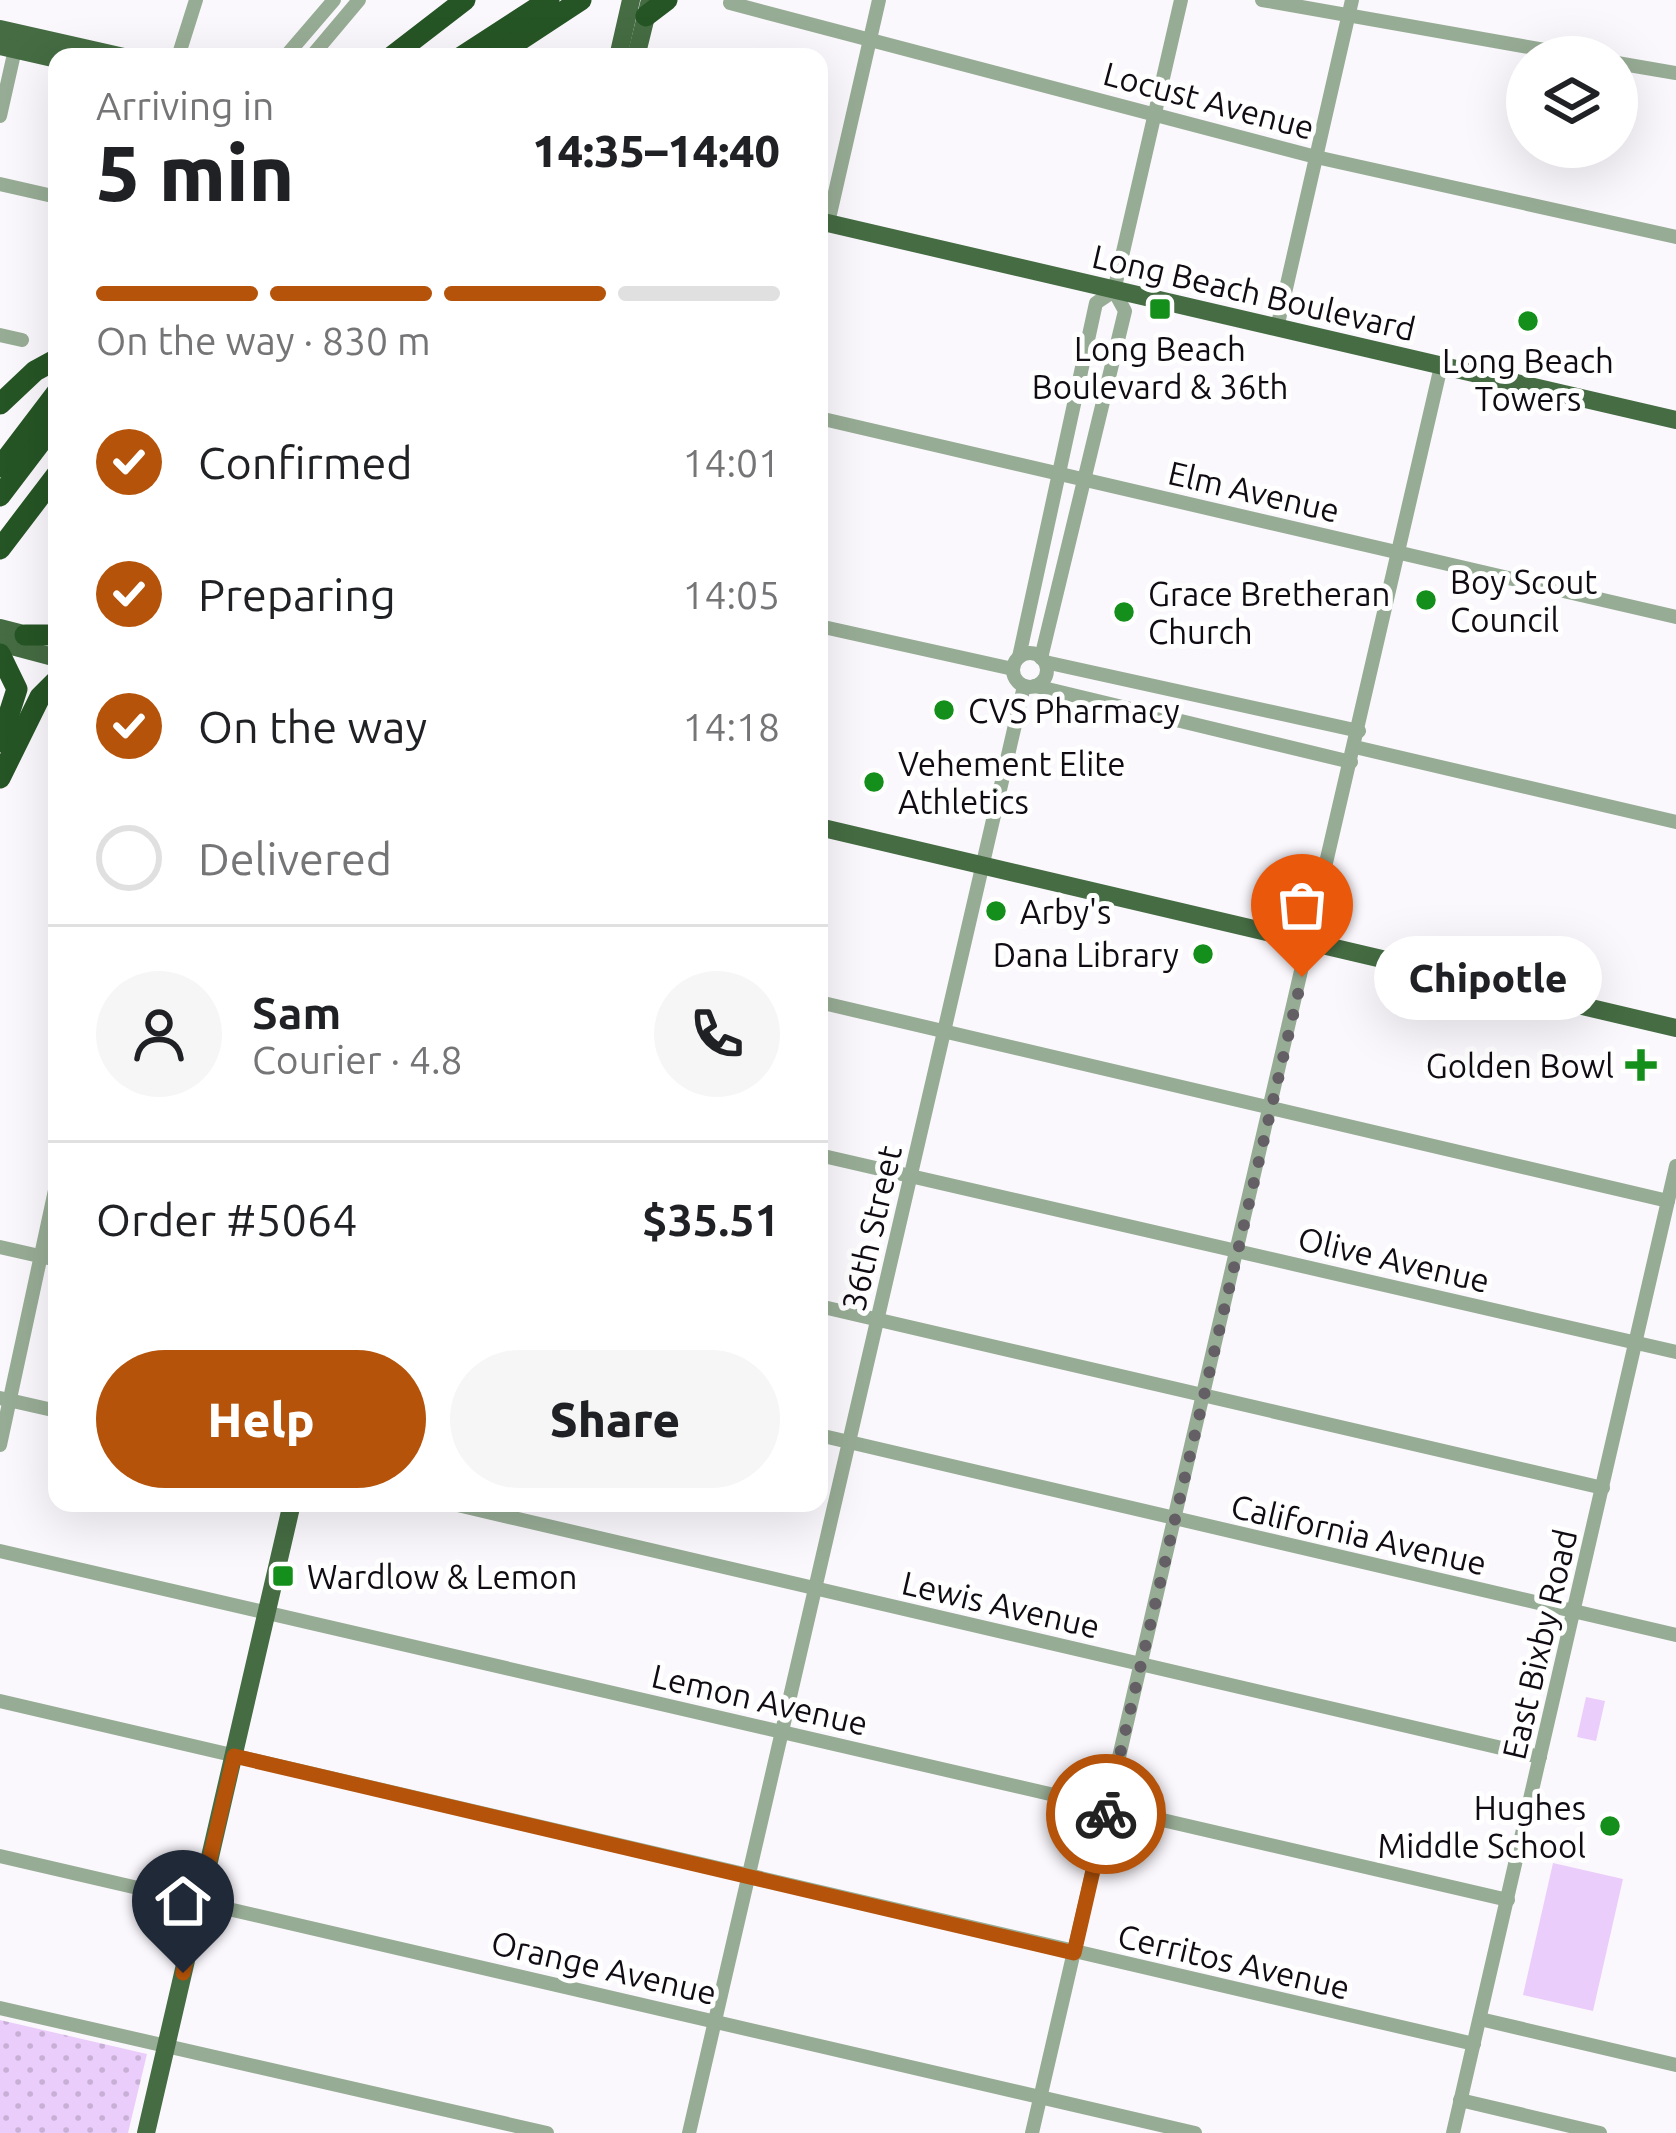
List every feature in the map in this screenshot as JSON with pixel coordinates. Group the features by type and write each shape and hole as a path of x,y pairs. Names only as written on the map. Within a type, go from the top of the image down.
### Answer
{"highway":[{"path":"403,48 465,0"},
{"path":"455,48 529,0"},
{"path":"475,48 550,0"},
{"path":"488,48 561,0"},
{"path":"508,48 581,0"},
{"path":"642,5 667,0"},
{"path":"0,404 48,364"},
{"path":"0,448 48,388"},
{"path":"0,466 48,404"},
{"path":"0,496 48,433"},
{"path":"0,550 10,526 48,472"},
{"path":"10,526 48,484"},
{"path":"10,526 48,503"},
{"path":"25,635 48,637"},
{"path":"0,654 17,689 0,742"},
{"path":"0,778 48,690"}],"main road":[{"path":"622,48 642,5"},
{"path":"637,48 642,5"},
{"path":"9,39 66,48"},
{"path":"9,39 48,55"},
{"name":"Long Beach Boulevard","path":"828,223 1676,420"},
{"path":"0,628 25,635"},
{"path":"0,644 48,656"},
{"path":"828,829 1676,1028"},
{"path":"146,2133 290,1512"}],"street":[{"path":"181,48 196,0"},
{"path":"293,48 334,0"},
{"path":"318,48 358,0"},
{"path":"828,206 879,0"},
{"path":"1181,0 1114,291 1096,303 1016,663 1029,686 1355,746"},
{"path":"1262,0 1506,43"},
{"path":"1277,328 1352,0"},
{"name":"Locust Avenue","path":"730,3 1316,157 1676,237"},
{"path":"0,116 9,39"},
{"path":"1638,66 1676,73"},
{"path":"0,184 48,195"},
{"name":"36th Street","path":"689,2133 982,866 1029,686 1046,673 1043,660 1125,311 1114,291"},
{"path":"0,335 22,340"},
{"path":"1032,2133 1442,366"},
{"name":"Elm Avenue","path":"828,420 1676,617"},
{"path":"828,628 1016,663 1033,653 1043,660 1355,746 1676,822"},
{"path":"828,1004 1668,1201"},
{"name":"Olive Avenue","path":"828,1156 1676,1352"},
{"name":"East Bixby Road","path":"1453,2133 1676,1166"},
{"path":"0,1246 48,1258"},
{"path":"0,1445 5,1400 48,1261"},
{"path":"828,1308 1603,1488"},
{"path":"5,1400 48,1409"},
{"name":"California Avenue","path":"828,1438 1676,1635"},
{"name":"Lewis Avenue","path":"487,1512 1540,1757"},
{"name":"Lemon Avenue","path":"0,1551 1508,1900"},
{"name":"Cerritos Avenue","path":"0,1702 1474,2044"},
{"name":"Orange Avenue","path":"0,1856 1195,2133"},
{"path":"0,2008 547,2133"},
{"path":"1480,2019 1676,2065"},
{"path":"1460,2100 1600,2133"}],"shaded area":[{"path":"1586,1697 1605,1701 1596,1741 1577,1737"},
{"path":"1553,1863 1623,1879 1593,2011 1523,1995"},
{"path":"0,2020 147,2054 128,2133 0,2133"}],"way so far":[{"path":"1106,1814 1302,977"}],"place":[{"name":"Long Beach Boulevard & 36th","path":"1160,309"},
{"name":"Long Beach Towers","path":"1528,321"},
{"name":"Boy Scout Council","path":"1426,600"},
{"name":"Grace Bretheran Church","path":"1124,612"},
{"name":"CVS Pharmacy","path":"944,710"},
{"name":"Vehement Elite Athletics","path":"874,782"},
{"name":"Arby's","path":"996,911"},
{"name":"Dana Library","path":"1203,954"},
{"name":"Chipotle","path":"1302,977"},
{"name":"Golden Bowl","path":"1641,1065"},
{"name":"Wardlow & Lemon","path":"283,1576"},
{"name":"Hughes Middle School","path":"1610,1826"}],"route":[{"path":"183,1973 234,1756 1074,1953 1106,1814"}]}
